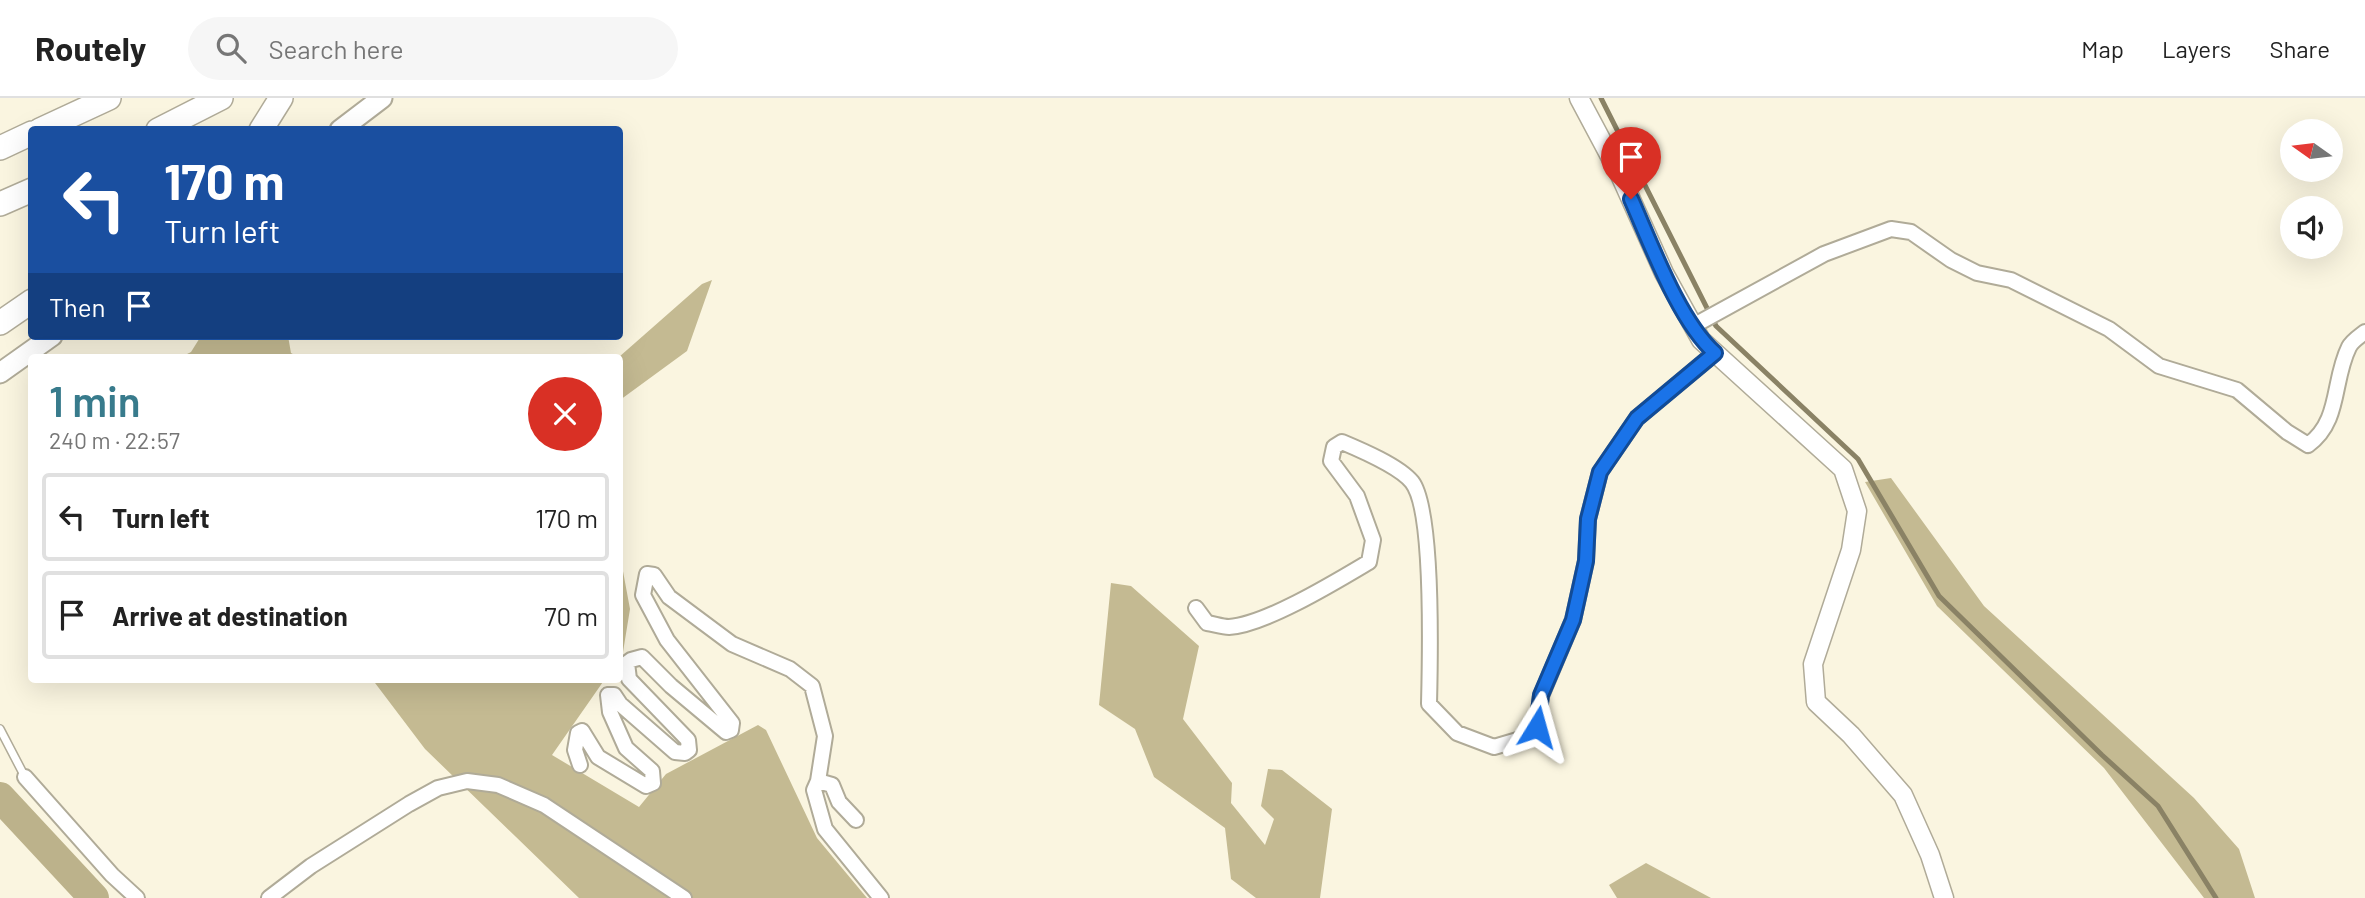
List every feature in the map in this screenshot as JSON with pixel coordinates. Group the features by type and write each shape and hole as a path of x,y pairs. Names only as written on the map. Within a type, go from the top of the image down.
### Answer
{"highway":[{"path":"48,126 108,98"},
{"path":"166,126 221,98"},
{"path":"264,126 281,98"},
{"path":"0,148 28,135"},
{"path":"0,204 28,192"},
{"path":"0,323 28,304"}],"main road":[{"path":"345,126 382,98"},
{"path":"0,373 46,340"}],"street":[{"path":"1579,98 1620,174 1664,274 1701,340 1843,469 1857,511 1851,550 1813,664 1816,702 1851,735 1903,795 1930,855 1944,898"},
{"path":"1693,327 1824,254 1891,229 1911,232 1951,260 1978,273 2011,280 2097,323 2159,366 2237,390 2287,432 2308,445 2318,438 2329,423 2335,391 2350,344 2365,332"},
{"path":"1196,608 1208,623 1229,626 1261,619 1334,583 1369,562 1373,540 1357,496 1332,461 1334,447 1342,443 1372,454 1412,482 1419,500 1426,544 1429,704 1457,733 1494,747 1521,738 1537,727 1541,695 1573,620 1586,561 1588,519 1600,472 1637,418 1715,353"},
{"path":"580,765 575,750 578,733 582,731 598,757 646,786 653,783 652,771 626,748 610,712 608,695 614,695 675,752 689,750 688,740 629,678 627,663 642,657 671,686 726,732 731,730 732,723 667,640 643,595 647,574 654,575 669,597 732,644 790,669 812,685 825,736 818,781 814,790 825,829 881,898"},
{"path":"25,777 112,875 137,898"},
{"path":"269,898 311,866 409,804 438,788 467,781 498,785 544,805 684,898"},
{"path":"818,781 832,785 839,802 856,820"}],"lane":[{"path":"0,729 25,777"}],"shaded area":[{"path":"712,280 687,351 623,398 622,354 702,284"},
{"path":"198,340 289,340 293,354 187,354"},
{"path":"1891,478 1984,606 2194,798 2239,849 2255,898 2204,898 2104,768 1937,606 1865,482"},
{"path":"623,571 630,609 623,652"},
{"path":"1111,583 1131,586 1199,646 1183,719 1232,783 1231,803 1265,845 1274,819 1261,806 1268,769 1282,770 1332,809 1320,898 1256,898 1231,879 1225,828 1154,777 1135,729 1099,705"},
{"path":"375,683 602,683 552,755 639,807 666,774 758,725 766,730 817,838 867,898 579,898 425,749"},
{"path":"1646,863 1711,898 1617,898 1609,885"}],"waterway":[{"path":"1601,98 1716,326 1858,459 1939,596 2158,806 2216,898"},
{"path":"0,797 94,898"}],"route":[{"path":"1537,727 1541,695 1573,620 1586,561 1588,519 1600,472 1637,418 1715,353 1701,340 1664,274 1631,199"}]}
